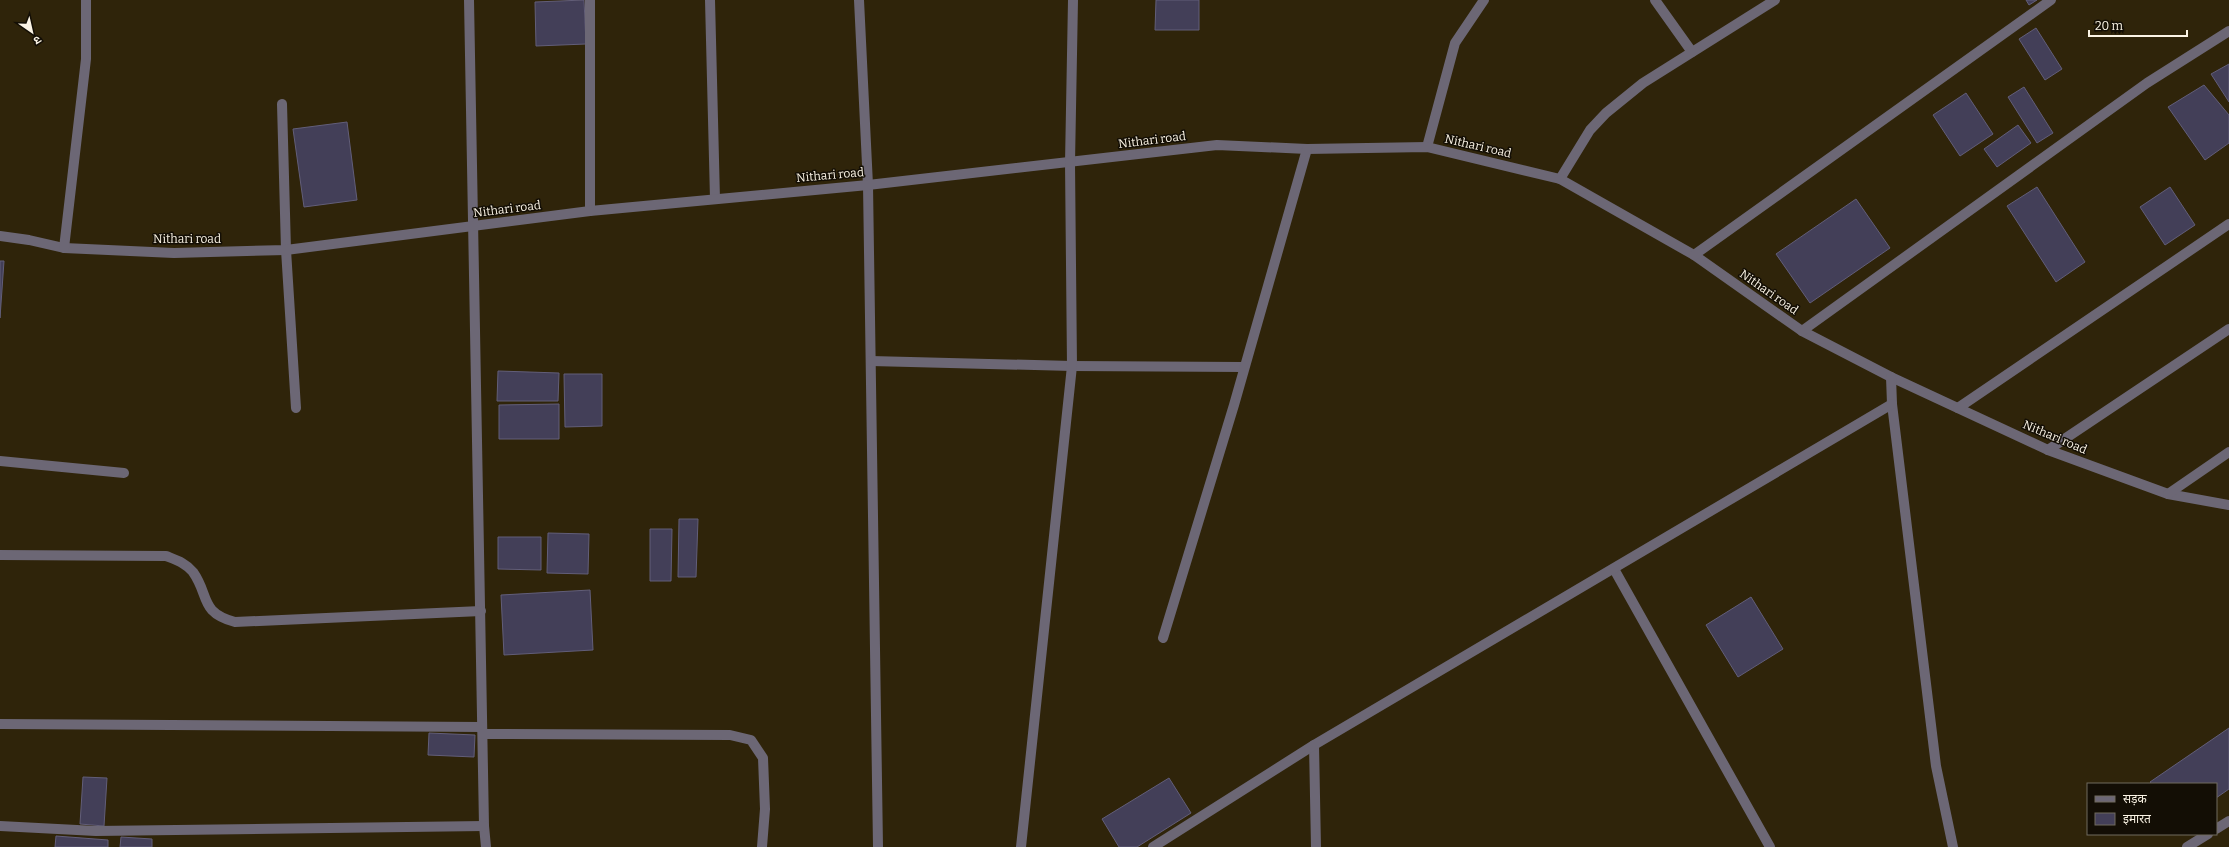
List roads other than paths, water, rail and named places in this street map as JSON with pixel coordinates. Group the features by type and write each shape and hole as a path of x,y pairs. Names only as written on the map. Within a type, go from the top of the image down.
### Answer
{"street":[{"path":"64,248 86,60 86,0"},
{"path":"469,0 482,731 484,826 486,847"},
{"path":"590,0 590,211"},
{"path":"710,0 716,199"},
{"path":"859,0 868,185 878,847"},
{"path":"1021,847 1072,366 1070,163 1073,0"},
{"path":"1427,147 1455,43 1484,0"},
{"path":"1655,0 1692,52"},
{"path":"1560,179 1590,130 1606,113 1643,84 1775,0"},
{"path":"1694,255 2051,0"},
{"path":"1802,331 2146,83 2229,31"},
{"path":"282,104 286,250 296,408"},
{"name":"Nithari road","path":"0,236 29,240 64,248 174,253 286,250 590,211 868,185 1070,163 1216,145 1307,149 1427,147 1560,179 1694,255 1802,331 1891,377 2048,450 2168,494 2229,505"},
{"path":"1163,638 1231,412 1307,149"},
{"path":"1958,408 2229,224"},
{"path":"2048,450 2229,329"},
{"path":"871,361 1072,366 1243,367"},
{"path":"1891,377 1892,404 1936,766 1953,847"},
{"path":"1153,847 1314,745 1892,404"},
{"path":"2168,494 2229,452"},
{"path":"0,462 124,473"},
{"path":"0,555 166,556 182,562 193,572 210,610 222,618 235,622 481,611"},
{"path":"1614,569 1770,847"},
{"path":"0,724 730,735 751,740 763,758 765,809 762,847"},
{"path":"1314,745 1316,847"},
{"path":"2217,828 2229,821"},
{"path":"0,826 96,831 484,826"},
{"path":"2187,847 2206,835"}]}
